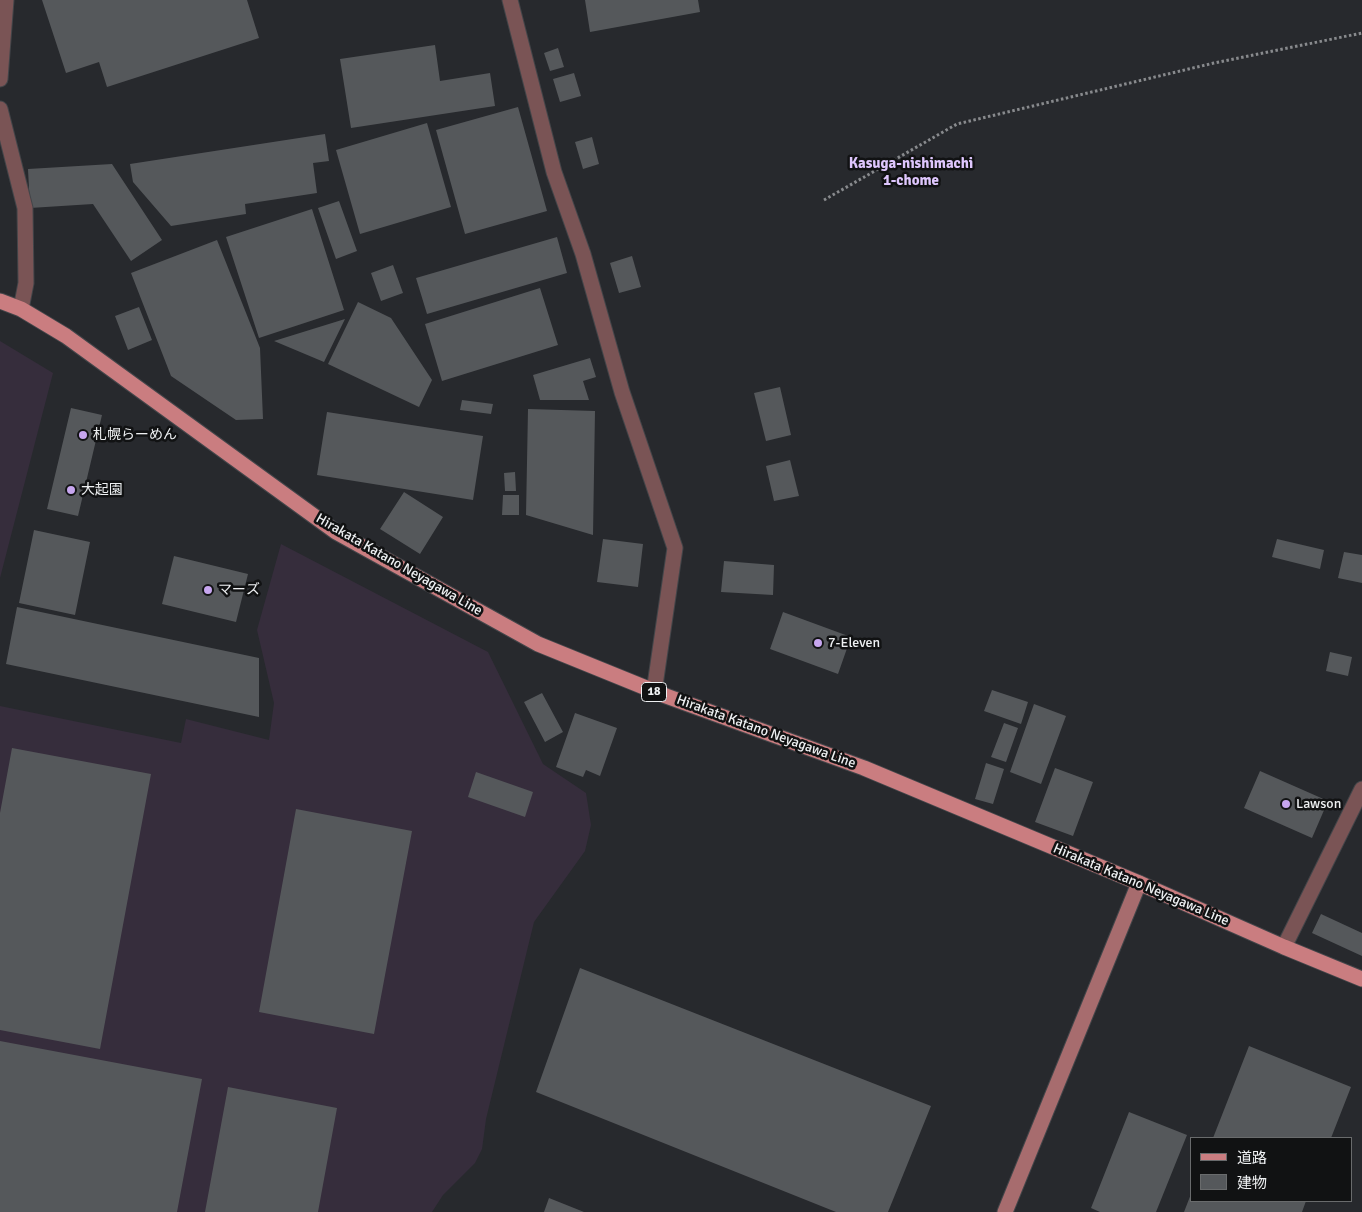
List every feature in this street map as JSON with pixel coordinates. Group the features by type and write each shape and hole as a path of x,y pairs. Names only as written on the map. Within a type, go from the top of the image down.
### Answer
{"main road":[{"name":"Hirakata Katano Neyagawa Line","path":"0,301 21,308 66,336 336,532 538,644 654,692 864,768 1140,883 1284,947 1362,979"}],"street":[{"path":"0,80 6,0"},
{"path":"510,0 554,172 584,254 622,392 675,548 654,692"},
{"path":"0,109 25,208 26,283 21,308"},
{"path":"1284,947 1362,790"},
{"path":"1005,1212 1140,883"}],"path":[{"path":"824,200 957,124 1214,63 1362,33"}],"shaded area":[{"path":"0,341 53,373 0,578"},
{"path":"281,544 488,652 543,764 586,793 591,825 585,851 534,922 486,1119 482,1149 475,1163 443,1195 432,1212 0,1212 0,706 181,743 186,719 269,740 274,703 257,630"}],"building":[{"path":"42,0 247,0 259,38 107,87 99,62 66,73"},
{"path":"585,0 698,0 700,12 590,32"},
{"path":"435,45 440,81 490,73 495,106 351,128 340,59"},
{"path":"558,48 564,67 550,71 544,53"},
{"path":"574,73 581,96 560,102 553,79"},
{"path":"518,107 547,211 465,234 436,130"},
{"path":"427,123 451,207 360,234 336,150"},
{"path":"325,134 329,161 313,163 317,193 245,204 246,214 171,226 133,182 130,164"},
{"path":"592,137 599,164 583,169 575,142"},
{"path":"112,164 162,240 131,261 93,204 30,208 28,169"},
{"path":"339,201 357,251 336,259 318,208"},
{"path":"312,209 344,310 259,338 226,237"},
{"path":"557,237 567,273 427,314 416,278"},
{"path":"217,240 260,348 263,419 236,420 171,376 131,273"},
{"path":"632,256 641,287 619,293 610,263"},
{"path":"393,265 403,293 381,301 371,273"},
{"path":"540,288 558,345 442,381 425,324"},
{"path":"358,302 391,318 432,380 419,407 328,364"},
{"path":"139,307 152,340 128,350 115,316"},
{"path":"345,319 324,362 274,341"},
{"path":"590,358 596,377 583,381 589,400 540,400 533,375"},
{"path":"780,387 791,435 766,441 754,393"},
{"path":"462,400 493,404 491,414 460,410"},
{"path":"71,408 102,415 78,516 47,509"},
{"path":"528,409 595,411 593,535 526,515"},
{"path":"327,412 483,436 473,500 317,475"},
{"path":"790,460 799,496 774,501 766,466"},
{"path":"515,472 516,491 505,491 504,473"},
{"path":"404,492 443,517 420,554 380,529"},
{"path":"503,495 519,495 519,515 502,515"},
{"path":"34,530 90,542 75,615 19,603"},
{"path":"603,539 643,544 638,587 597,582"},
{"path":"1277,539 1324,550 1320,569 1272,557"},
{"path":"1344,552 1362,555 1362,583 1338,578"},
{"path":"174,556 248,574 236,622 162,604"},
{"path":"724,561 774,565 773,595 721,592"},
{"path":"17,607 259,658 259,717 6,664"},
{"path":"783,612 851,637 838,674 770,649"},
{"path":"1330,652 1352,657 1348,676 1326,671"},
{"path":"992,690 1028,702 1021,724 984,711"},
{"path":"542,693 563,732 545,742 524,702"},
{"path":"1034,704 1066,716 1041,784 1010,772"},
{"path":"575,713 617,728 600,776 586,770 583,777 556,767"},
{"path":"1004,723 1018,728 1006,762 991,757"},
{"path":"12,748 151,774 100,1049 0,1030 0,813"},
{"path":"986,763 1004,769 993,804 975,799"},
{"path":"1055,768 1093,782 1073,836 1035,822"},
{"name":"Lawson","path":"1260,771 1328,801 1312,838 1244,808"},
{"path":"476,772 533,792 525,817 468,797"},
{"path":"296,809 412,831 374,1034 259,1012"},
{"path":"1321,914 1362,933 1362,956 1312,933"},
{"path":"580,968 931,1106 888,1212 836,1212 536,1092"},
{"path":"0,1041 202,1079 177,1212 0,1212"},
{"path":"1249,1046 1351,1087 1331,1137 1213,1137"},
{"path":"228,1087 337,1108 318,1212 205,1212"},
{"path":"1129,1112 1187,1135 1156,1212 1100,1212 1091,1208"},
{"path":"1190,1197 1190,1202 1306,1202 1302,1212 1184,1212"},
{"path":"549,1198 584,1212 544,1212"}],"place":[{"name":"札幌らーめん","path":"83,435"},
{"name":"大起園","path":"71,490"},
{"name":"マーズ","path":"208,590"},
{"name":"7-Eleven","path":"818,643"},
{"name":"Lawson","path":"1286,804"}],"district":[{"name":"Kasuga-nishimachi 1-chome","path":"911,172"}]}
